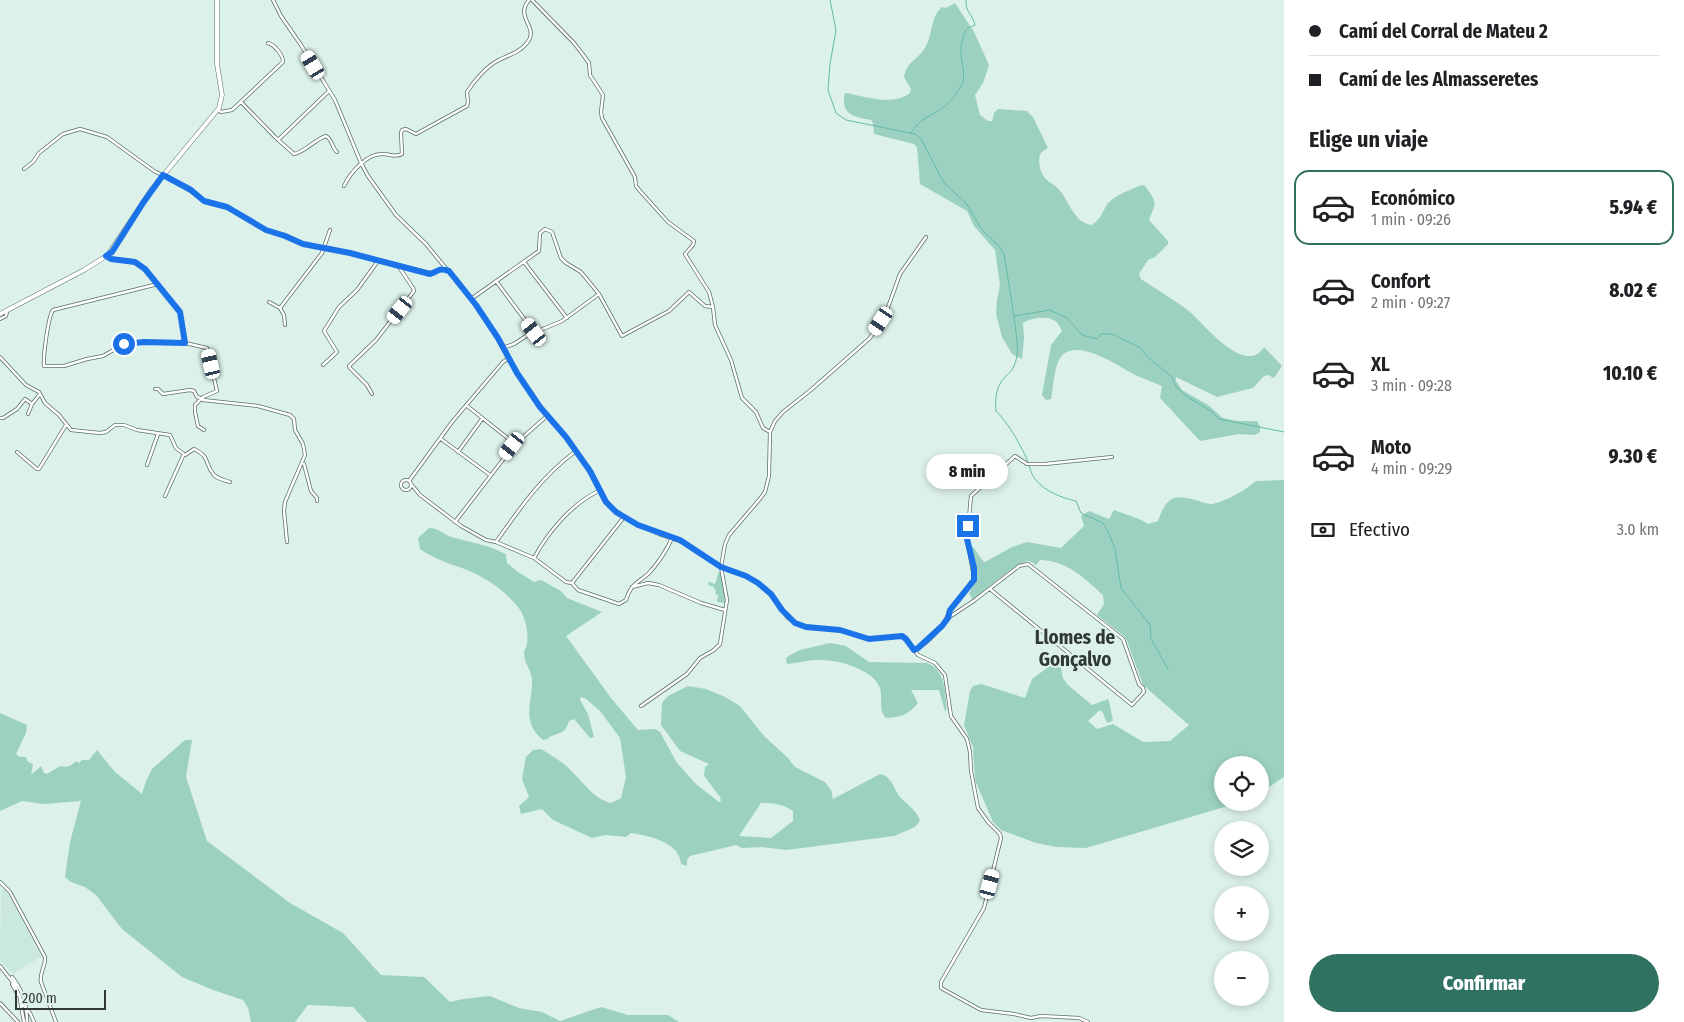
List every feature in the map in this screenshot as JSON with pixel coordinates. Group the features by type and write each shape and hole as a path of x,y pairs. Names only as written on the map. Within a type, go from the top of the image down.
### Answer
{"main road":[{"path":"0,314 7,312 112,252 163,175 218,109 222,95 217,64 217,0"}],"street":[{"path":"273,0 281,16 340,108 361,163 396,215 426,244 470,299 547,416 576,451 597,481 609,505 624,518 683,542 721,567 746,576 758,583 771,594 788,618 802,626 840,630 869,639 900,636 906,639 922,658 939,666 945,675 951,716 966,739 970,752 970,771 977,804 985,818 1001,836 984,908 941,982 941,988 982,1010 1031,1018 1041,1016 1079,1018 1088,1022"},
{"path":"344,186 349,175 361,163 381,153 398,156 402,154 402,130 406,129 416,134 467,106 467,92 486,69 497,61 513,54 526,44 530,37 531,29 524,18 524,8 531,0 574,44 589,63 590,75 603,95 602,118 635,177 636,186 668,222 694,242 685,254 709,292 713,307 714,325 731,360 742,398 756,412 763,428 770,432"},
{"path":"218,109 221,112 232,110 283,62 282,57 274,46 268,43"},
{"path":"278,140 329,90"},
{"path":"241,102 278,140 296,154 313,142 326,136 337,152"},
{"path":"24,169 63,134 80,129 107,137 154,171 191,190 204,201 227,207 266,230 303,244 325,247 430,274 443,268 449,271"},
{"path":"280,308 325,247 330,230"},
{"path":"470,299 540,251 540,233 542,230 548,230 555,237 562,258 566,263 581,272 599,294 622,336 669,311 689,292 705,306 713,307"},
{"path":"641,706 687,674 702,655 718,648 722,639 727,597 721,567 725,544 729,535 759,500 768,483 770,432 775,421 782,412 806,394 870,338 881,321 900,274 926,237"},
{"path":"106,256 111,259 135,262 145,269 180,312 185,343"},
{"path":"323,365 337,352 324,331 339,307 356,290 378,261"},
{"path":"524,262 567,318"},
{"path":"372,394 367,385 349,366 376,340 414,293 414,288 398,266"},
{"path":"496,281 534,332"},
{"path":"158,284 55,310 51,313 44,363 46,367 64,366 103,356 124,344 144,342 185,343 207,348 217,391 195,405 198,426 204,430"},
{"path":"503,348 567,318 599,294"},
{"path":"269,302 280,308 284,316 285,325"},
{"path":"0,320 6,316 7,312"},
{"path":"0,357 26,385 35,389 40,394 45,403 59,415 71,430 100,433 106,432 115,426 124,425 137,430 170,434 176,448 183,455"},
{"path":"406,490 409,489 410,483 442,435 502,362 508,359"},
{"path":"154,389 163,394 190,390 194,391 197,398 206,401 218,400 258,406 290,416 294,419 296,434 303,444 305,451 304,462 311,491 317,498 317,501"},
{"path":"28,414 32,404 40,394"},
{"path":"0,418 17,409 25,399 32,404"},
{"path":"466,405 514,444"},
{"path":"455,522 514,444 547,416"},
{"path":"458,452 482,418"},
{"path":"17,452 36,470 39,469 66,425"},
{"path":"147,465 158,434"},
{"path":"441,439 490,475"},
{"path":"166,496 183,455 194,449 203,453 212,473 216,477 230,482"},
{"path":"496,542 526,499 544,478 558,464 576,451"},
{"path":"948,618 949,612 974,578 967,539 971,496 1015,456 1029,464 1112,457"},
{"path":"287,542 284,512 286,502 296,476 304,462"},
{"path":"420,495 402,488 402,483 406,480 420,495 455,522 486,540 496,542 534,558 566,582 572,583 578,590 619,604 626,600 632,586 649,572 672,538"},
{"path":"534,558 556,525 587,498 601,490"},
{"path":"572,583 624,518"},
{"path":"914,650 923,645 948,618 990,590 1019,566 1026,564 1030,565 1123,639 1139,684 1144,692 1132,705 990,590"},
{"path":"632,586 651,583 659,585 701,603 725,610"},
{"path":"1,884 10,892 46,958 40,977 56,1022"},
{"path":"0,966 15,985 34,1022"},
{"path":"0,966 18,985 26,1008 25,1022"},
{"path":"6,972 18,995 25,1016"},
{"path":"0,1003 18,1022 25,1016 30,1015 32,1017"}],"shaded area":[{"path":"1,889 5,889 42,956 13,974 0,961"}],"green space":[{"path":"955,3 974,32 989,65 983,83 975,95 980,115 988,121 992,121 994,113 998,109 1027,111 1033,117 1048,148 1040,156 1039,163 1042,174 1059,190 1077,217 1086,224 1092,225 1095,223 1109,202 1117,196 1142,185 1145,186 1154,199 1149,220 1168,241 1168,244 1155,257 1148,260 1139,274 1141,279 1190,312 1225,345 1236,352 1246,356 1256,355 1264,347 1282,366 1274,378 1268,375 1264,376 1253,388 1217,397 1176,377 1176,381 1182,390 1208,405 1223,418 1237,421 1257,421 1260,426 1260,432 1255,435 1239,434 1200,441 1160,398 1162,386 1094,354 1083,351 1073,350 1064,354 1058,362 1051,399 1046,400 1042,395 1051,345 1062,331 1058,323 1052,319 1039,318 1023,323 1022,359 1012,354 1002,337 996,314 1000,285 995,250 974,226 967,211 920,184 917,147 914,144 874,134 871,120 850,114 844,100 845,93 887,100 903,97 910,93 911,89 904,77 910,63 926,46 938,11 942,7 946,8"},
{"path":"1284,480 1284,777 1269,787 1269,756 1214,756 1214,810 1086,848 1056,847 1036,843 1001,830 993,822 975,780 973,747 964,725 970,691 973,686 981,684 1025,698 1032,679 1059,659 1063,678 1068,685 1092,705 1108,699 1113,721 1107,723 1100,710 1088,721 1097,729 1113,724 1143,742 1170,741 1189,725 1143,685 1124,636 1097,615 1104,604 1103,595 1089,582 1074,571 1058,563 1040,560 1036,565 1029,561 1018,565 973,600 969,593 977,579 970,545 985,562 1012,547 1027,542 1061,548 1084,526 1081,516 1089,511 1109,519 1114,510 1148,524 1158,521 1164,507 1175,498 1187,498 1207,504 1216,503 1235,495 1256,481"},
{"path":"429,528 432,528 451,537 499,551 506,554 507,563 534,582 541,580 561,591 567,598 602,612 566,636 611,698 638,730 655,729 660,732 677,763 697,785 719,802 721,801 720,797 704,776 705,767 709,764 680,751 661,725 662,703 668,696 688,686 706,689 740,706 764,736 795,767 825,782 831,790 833,799 880,774 890,780 899,796 914,811 920,821 915,827 894,836 810,847 786,850 762,847 742,848 736,845 690,856 687,860 687,866 681,864 675,850 654,838 631,833 626,837 606,835 592,838 553,820 542,809 521,814 519,806 529,797 522,779 526,757 533,750 541,749 559,761 571,770 598,797 611,803 621,798 626,777 620,738 600,711 581,697 580,700 588,714 594,737 590,738 574,719 569,721 567,727 562,732 543,740 536,733 530,718 532,679 524,657 527,634 526,624 520,610 506,594 485,579 470,571 435,558 420,549 418,538","holes":["761,803 782,805 793,811 793,821 771,838 739,836"]},
{"path":"719,571 721,572 725,603 717,602 718,595 715,594 716,590 708,585 709,582 715,584"},
{"path":"830,643 846,646 869,662 927,663 933,666 941,676 945,690 947,710 945,711 939,690 911,690 918,703 904,715 886,718 882,712 881,692 876,681 870,675 854,666 826,660 810,660 787,664 786,659 788,656 800,650"},
{"path":"0,713 27,725 26,733 16,754 20,757 26,757 28,762 33,764 31,775 41,766 44,773 47,774 60,766 67,767 76,761 79,763 82,760 89,760 97,750 115,772 142,794 152,769 185,740 192,740 186,777 207,841 290,903 343,933 381,975 424,977 450,1002 490,996 519,1008 542,1012 560,1021 601,1007 628,1015 668,1015 679,1022 367,1022 353,1007 308,1005 295,1022 251,1022 248,1008 243,1000 182,977 122,929 96,895 65,877 70,842 81,801 44,804 22,801 0,811"}],"waterway":[{"path":"830,0 836,30 828,90 836,113 846,120 915,134 921,139 944,183 966,203 982,230 999,246 1004,254 1014,316 1050,310 1067,318 1082,335 1097,339 1101,334 1112,334 1139,347 1172,377 1176,387 1186,396 1211,411 1219,419 1284,432"},
{"path":"911,133 922,120 949,103 961,86 964,76 961,45 966,30 975,25 968,11 966,0"},
{"path":"1014,316 1017,348 1016,360 1012,369 999,385 996,411 1005,421 1016,439 1035,479 1043,487 1054,493 1076,501 1081,513 1103,523 1115,549 1121,588 1150,625 1151,639 1168,669"}],"district":[{"name":"Llomes de Gonçalvo","path":"1075,648"}],"route":[{"path":"124,344 144,342 185,343 180,312 145,269 135,262 111,259 106,256 112,252 163,175 191,190 204,201 227,207 266,230 303,244 325,247 430,274 443,268 449,271 476,305 492,329 508,359 540,407 566,437 597,481 606,502 620,515 630,521 664,536 680,540 721,567 737,572 758,583 771,594 788,618 795,623 802,626 840,630 869,639 900,636 904,637 914,650 918,648 942,626 948,618 950,610 974,580 974,568 967,539 968,526"}]}
